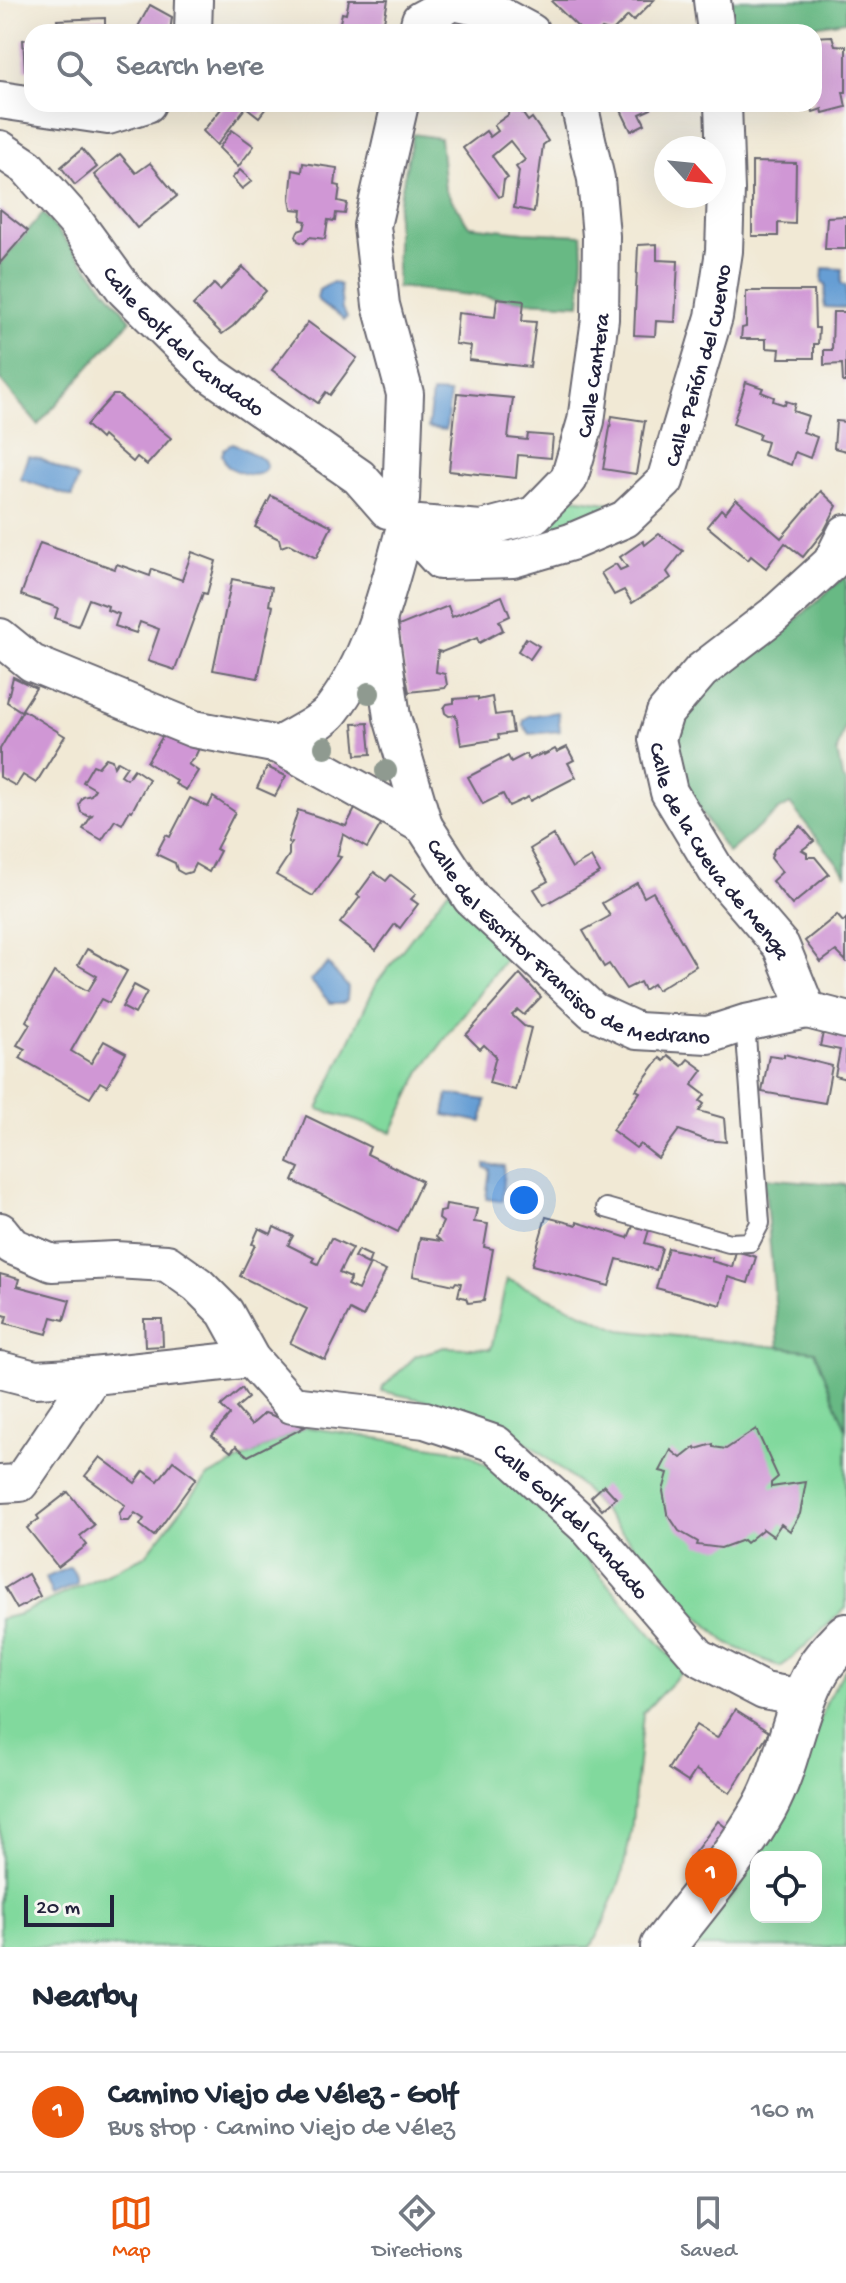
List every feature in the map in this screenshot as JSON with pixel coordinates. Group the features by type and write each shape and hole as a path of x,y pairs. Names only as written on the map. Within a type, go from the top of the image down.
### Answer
{"street":[{"path":"193,24 194,0"},
{"path":"712,0 715,24"},
{"path":"419,24 420,20 453,2 490,10 516,24"},
{"path":"0,100 24,104"},
{"path":"81,112 108,116 121,112"},
{"path":"279,745 329,713 355,671 378,619 405,520 405,394 381,305 372,226 398,112"},
{"name":"Calle Cantera","path":"405,520 481,529 534,515 569,479 586,421 600,319 601,236 596,179 581,112"},
{"name":"Calle Peñón del Cuervo","path":"405,520 440,561 513,559 571,542 625,519 665,481 714,317 724,251 723,112"},
{"name":"Calle Golf del Candado","path":"0,149 27,167 74,220 125,290 209,373 359,477 405,520"},
{"name":"Calle de la Cueva de Menga","path":"807,1010 781,946 716,870 669,792 657,739 665,713 701,671 775,614 831,563 846,533"},
{"path":"378,619 392,717 424,826"},
{"name":"Calle del Escritor Francisco de Medrano","path":"0,637 32,663 194,729 279,745 424,826 471,898 593,1011 637,1031 708,1035 745,1023 807,1010"},
{"path":"807,1010 846,1020"},
{"name":"Calle Golf del Candado","path":"0,1231 12,1246 52,1263 115,1260 167,1263 198,1285 225,1312 251,1359 292,1405 428,1412 496,1444 588,1528 699,1657 764,1691 803,1698"},
{"path":"0,1370 35,1379 251,1359"},
{"path":"0,1484 20,1483 93,1376"},
{"path":"663,1947 765,1806 789,1746 803,1698 819,1666 846,1636"}],"lane":[{"path":"606,1208 729,1243 750,1242 760,1223 745,1023"}],"green space":[{"path":"723,0 846,0 846,21 822,25 727,24"},
{"path":"413,134 440,138 445,190 469,226 582,235 580,304 397,287 397,212"},
{"path":"43,213 131,320 38,425 0,380 0,263"},
{"path":"573,498 614,504 532,541 495,543"},
{"path":"846,575 846,722 837,751 842,777 846,782 846,874 790,804 728,853 699,809 685,780 675,729 717,676 776,638"},
{"path":"449,889 508,955 421,1071 392,1132 318,1109 376,984"},
{"path":"764,1178 846,1185 846,1429 815,1351 779,1347"},
{"path":"507,1279 620,1330 815,1351 846,1429 846,1608 790,1660 780,1667 728,1644 688,1607 582,1487 534,1448 477,1412 382,1391 416,1356 444,1347 491,1349"},
{"path":"305,1427 466,1452 508,1479 564,1533 683,1671 643,1713 631,1832 622,1875 591,1947 0,1947 0,1619 20,1614 145,1556 207,1477"},
{"path":"846,1668 846,1947 690,1947 750,1862 750,1923 822,1923 822,1851 757,1851 789,1806 828,1698"}],"water":[{"path":"823,268 842,269 841,284 846,285 846,308 824,307 826,284 822,283"},
{"path":"333,282 340,285 342,309 347,317 344,320 317,298 319,290"},
{"path":"432,393 450,394 446,430 428,428"},
{"path":"233,443 264,460 267,467 254,475 227,466 222,455 224,449"},
{"path":"28,456 39,458 75,476 78,479 72,497 20,479"},
{"path":"558,712 560,731 530,734 523,725 529,716"},
{"path":"328,964 348,987 347,1000 343,1003 330,1003 310,980"},
{"path":"448,1094 486,1100 482,1122 444,1115"},
{"path":"485,1164 504,1166 502,1201 486,1199 490,1169 485,1168"},
{"path":"70,1567 77,1577 77,1584 52,1595 45,1578"}],"building":[{"path":"349,0 388,0 384,24 340,24 342,13 346,14"},
{"path":"654,0 633,21 628,16 620,24 575,24 552,2"},
{"path":"150,5 172,17 171,24 139,24"},
{"path":"105,18 105,24 58,24 57,20"},
{"path":"832,36 835,45 846,46 846,92 843,92 846,107 823,113 822,109 822,37"},
{"path":"218,112 242,112 217,145 203,131"},
{"path":"508,112 522,112 528,121 532,118 548,141 543,145 534,212 514,208 519,171 516,167 525,160 510,141 492,156 508,178 504,180 499,197 463,148 486,131 490,137 498,131 494,125"},
{"path":"622,112 644,112 640,114 645,124 631,131"},
{"path":"232,130 254,146 238,167 219,148"},
{"path":"82,149 97,167 75,185 61,167"},
{"path":"120,154 136,173 150,163 177,196 137,228 94,175"},
{"path":"752,162 796,163 795,224 778,223 778,236 752,236"},
{"path":"303,163 337,168 335,185 340,186 338,201 347,203 345,214 336,213 335,221 328,220 325,239 310,237 304,243 298,241 296,236 298,231 304,229 306,221 301,220 302,210 292,209 290,199 293,170 302,172"},
{"path":"240,170 252,181 242,189 232,178"},
{"path":"0,209 28,231 0,263"},
{"path":"846,216 846,249 825,249 827,217"},
{"path":"657,244 657,260 678,261 675,322 656,321 655,336 634,335 638,245"},
{"path":"243,267 266,291 222,334 193,305 214,284 220,290"},
{"path":"746,291 814,291 815,328 819,328 814,358 779,358 780,349 766,348 766,339 741,339 742,328 746,327"},
{"path":"497,298 524,301 522,321 536,322 530,367 469,360 471,346 455,344 458,313 495,317"},
{"path":"833,312 846,312 846,382 843,382 842,364 824,365 824,350 832,350"},
{"path":"308,322 357,358 330,395 326,392 318,403 272,370"},
{"path":"746,382 763,388 761,392 774,397 773,401 795,404 793,411 808,416 803,432 817,437 810,458 795,452 791,465 763,455 767,442 758,439 760,434 733,424"},
{"path":"457,393 513,398 508,438 527,440 528,434 553,436 551,458 518,455 516,478 449,471"},
{"path":"113,395 118,395 171,438 147,465 137,457 133,462 86,425"},
{"path":"612,416 645,421 636,474 603,469"},
{"path":"836,421 846,422 846,451 834,448"},
{"path":"821,491 837,506 824,531 803,557 785,543 766,568 751,556 748,560 707,526 721,509 725,513 736,499 781,538"},
{"path":"271,496 332,526 316,558 289,544 281,547 279,539 255,527"},
{"path":"659,534 683,551 667,572 671,578 632,603 624,590 614,595 601,573 616,564 620,570 627,567 620,557"},
{"path":"40,543 115,569 117,564 150,576 152,569 182,580 192,552 216,561 207,594 203,593 175,670 148,661 159,629 140,622 136,633 115,626 119,614 89,599 78,626 55,618 58,608 21,595"},
{"path":"232,579 272,587 269,605 273,606 258,678 213,670"},
{"path":"502,596 510,616 499,621 503,630 479,643 477,638 438,651 436,672 445,674 445,688 409,692 396,627 448,606 452,617"},
{"path":"526,638 539,646 530,659 518,651"},
{"path":"13,677 36,688 21,711 7,702"},
{"path":"478,697 478,700 492,697 495,715 510,713 513,733 498,735 499,739 461,745 456,715 449,716 444,708 454,703 454,699"},
{"path":"23,710 65,736 36,783 23,775 16,786 0,777 0,749"},
{"path":"368,723 371,754 356,755 353,724"},
{"path":"164,734 200,746 188,764 198,771 186,790 147,762"},
{"path":"567,747 574,760 568,763 576,777 530,801 528,797 509,806 503,794 483,804 468,777 508,756 511,762 526,754 529,760"},
{"path":"106,758 112,760 114,767 118,761 127,766 121,775 127,779 134,769 149,779 122,824 115,820 102,840 83,829 92,815 81,812 79,804 95,789 83,782 93,765 98,767"},
{"path":"267,767 286,776 275,796 257,788"},
{"path":"213,797 235,812 216,849 220,851 209,872 195,864 191,872 184,874 177,870 175,863 156,854 166,835 170,837 190,798 208,807"},
{"path":"355,809 381,824 367,848 343,834 337,856 341,857 313,896 276,875 289,855 292,843 288,842 298,810 346,826"},
{"path":"801,826 814,841 802,850 807,857 815,857 829,874 792,905 772,881 782,872 771,858 774,849"},
{"path":"553,835 572,868 591,857 600,873 544,905 534,889 548,881 530,849"},
{"path":"374,872 386,881 391,875 416,894 411,899 418,904 400,928 395,924 376,950 340,923"},
{"path":"637,883 644,897 653,892 696,966 657,990 653,984 644,990 640,982 626,989 609,964 604,967 583,931 610,916 602,903"},
{"path":"837,915 843,922 846,919 846,961 836,951 821,962 805,941"},
{"path":"87,949 127,971 109,1003 101,999 71,1051 91,1063 104,1041 126,1053 107,1086 100,1082 90,1098 20,1058 25,1049 17,1045 30,1024 26,1021 54,972 88,991 97,976 78,965"},
{"path":"520,974 541,997 524,1015 518,1010 512,1015 531,1028 515,1090 489,1083 496,1056 484,1045 480,1049 466,1035"},
{"path":"134,985 147,992 135,1014 122,1007"},
{"path":"823,1033 846,1037 846,1079 835,1076 840,1050 820,1046"},
{"path":"784,1054 832,1066 825,1103 762,1092 769,1055 784,1057"},
{"path":"668,1055 682,1066 688,1059 703,1070 692,1085 705,1095 700,1101 704,1104 699,1111 724,1118 726,1142 706,1140 679,1130 658,1158 640,1144 636,1148 612,1130 640,1092 636,1090 660,1058 664,1061"},
{"path":"306,1116 370,1147 367,1154 422,1181 398,1232 293,1181 299,1168 288,1163"},
{"path":"446,1204 477,1209 474,1222 488,1224 484,1247 493,1249 484,1301 468,1303 466,1298 458,1296 461,1283 454,1285 413,1276 420,1238 441,1241 436,1237 443,1222 439,1219 440,1212 445,1211"},
{"path":"546,1217 577,1225 577,1222 628,1238 633,1226 649,1230 645,1243 662,1248 656,1270 617,1259 609,1286 532,1265"},
{"path":"274,1227 293,1236 288,1245 314,1258 312,1261 318,1264 331,1238 352,1248 339,1273 351,1278 347,1285 358,1290 370,1264 386,1271 363,1317 350,1310 325,1360 290,1343 307,1309 240,1276 255,1245 252,1244 259,1228 271,1234"},
{"path":"668,1248 712,1258 711,1261 732,1267 736,1251 756,1257 748,1283 728,1277 721,1305 656,1288"},
{"path":"358,1250 371,1256 368,1264 354,1257"},
{"path":"0,1274 19,1279 17,1286 70,1300 64,1320 52,1317 47,1334 5,1323 7,1316 0,1314"},
{"path":"144,1319 162,1319 163,1346 145,1347"},
{"path":"242,1388 248,1398 236,1408 251,1425 265,1413 305,1427 248,1456 236,1446 231,1452 212,1436 230,1415 221,1406"},
{"path":"756,1429 778,1477 771,1487 806,1482 800,1514 790,1531 781,1524 773,1536 763,1529 746,1543 743,1540 721,1548 697,1545 698,1542 679,1531 667,1513 663,1491 668,1473 660,1471 671,1450 681,1458 695,1447 713,1444 713,1447 726,1449"},
{"path":"100,1457 135,1483 144,1471 158,1481 173,1461 196,1478 154,1536 140,1525 144,1519 135,1513 129,1521 121,1521 119,1514 125,1505 85,1476"},
{"path":"604,1485 616,1498 602,1510 591,1497"},
{"path":"68,1492 94,1525 80,1536 87,1545 58,1567 27,1528 39,1519 37,1516"},
{"path":"28,1574 40,1596 17,1609 5,1588"},
{"path":"735,1710 769,1732 730,1793 696,1770 688,1782 668,1769 696,1725 717,1738"},
{"path":"718,1821 729,1830 702,1864 692,1856"}],"place":[{"name":"Camino Viejo de Vélez - Golf","path":"711,1914"}]}
